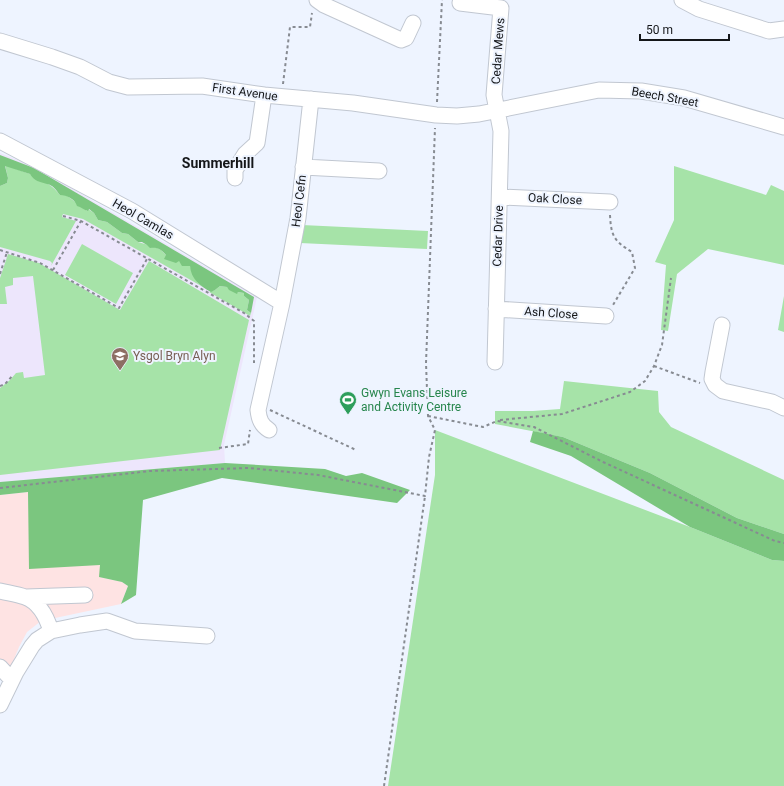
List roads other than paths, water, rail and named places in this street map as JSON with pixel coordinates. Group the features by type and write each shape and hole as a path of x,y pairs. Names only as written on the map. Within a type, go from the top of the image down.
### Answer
{"street":[{"path":"682,0 698,9 769,31 784,29"},
{"name":"Cedar Mews","path":"460,2 501,8 494,95 496,110"},
{"path":"315,3 324,5 401,40 406,38 413,23"},
{"name":"First Avenue","path":"1,44 52,57 109,82 128,88 202,86 281,97 353,103 436,115 457,116 496,110"},
{"name":"Beech Street","path":"496,110 600,90 641,91 684,98 784,127"},
{"path":"235,178 235,170 257,143 264,95"},
{"name":"Heol Cefn","path":"269,430 259,419 258,410 282,303 298,218 311,99"},
{"name":"Cedar Drive","path":"495,362 501,131 496,110"},
{"name":"Heol Camlas","path":"0,141 132,211 282,303"},
{"path":"303,167 379,171"},
{"name":"Oak Close","path":"500,197 610,202"},
{"name":"Ash Close","path":"496,309 606,316"},
{"path":"722,324 712,379 715,384 723,391 772,402 784,408"},
{"path":"0,591 26,597 85,595"},
{"path":"26,597 44,614 51,631"},
{"path":"0,705 12,680 32,646 37,640 51,631 103,621 115,624 134,637 207,636"},
{"path":"0,667 12,680"}],"place":[{"name":"Ysgol Bryn Alyn","path":"120,371"},
{"name":"Gwyn Evans Leisure and Activity Centre","path":"348,415"}],"district":[{"name":"Summerhill","path":"218,163"}]}
